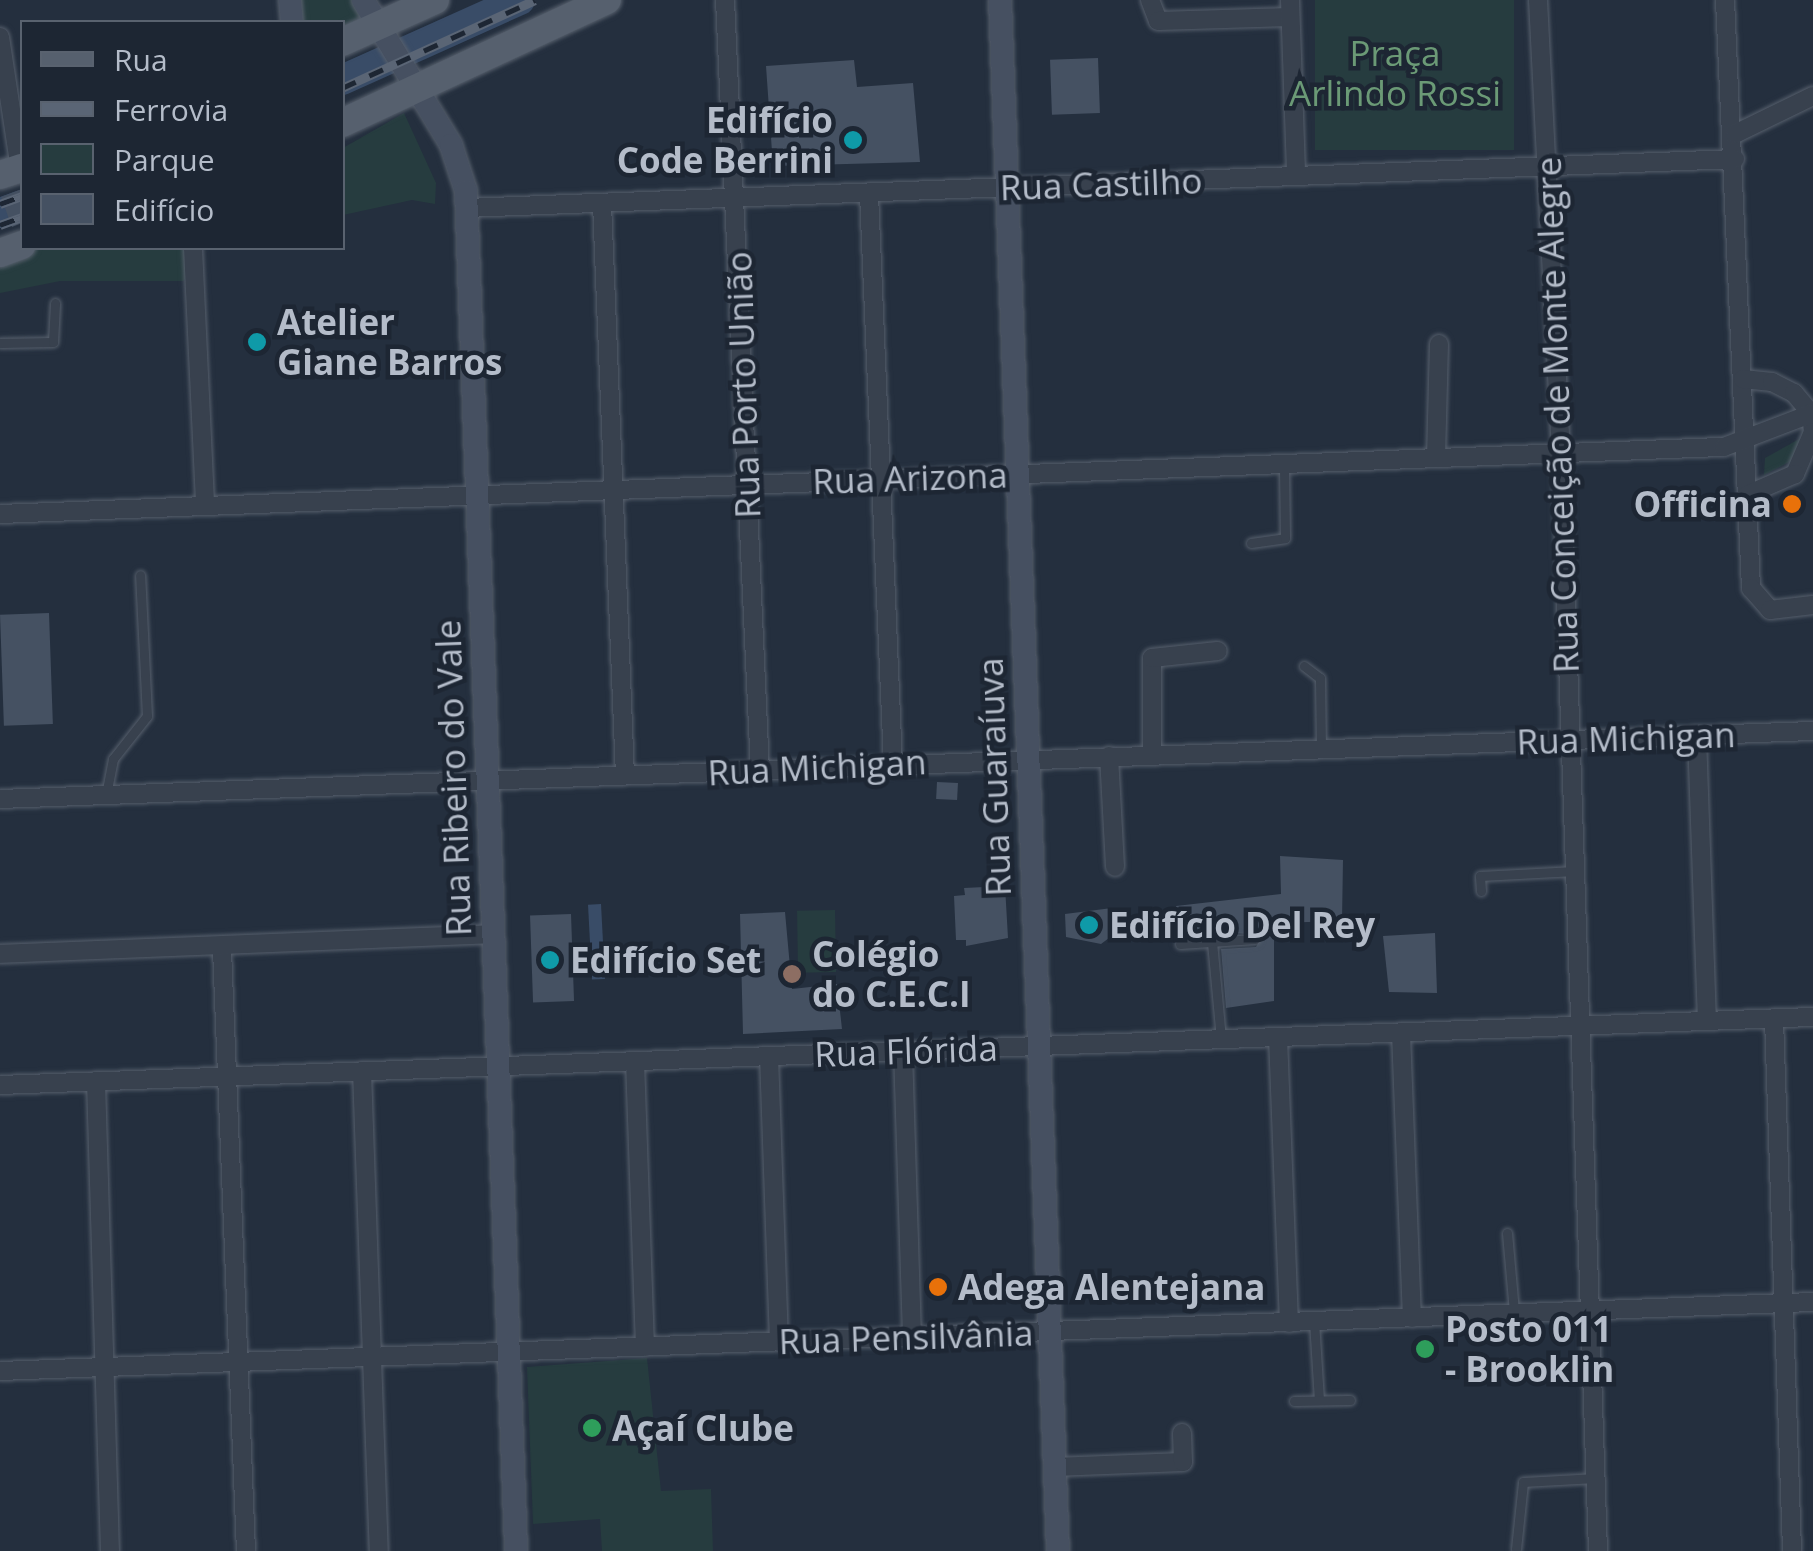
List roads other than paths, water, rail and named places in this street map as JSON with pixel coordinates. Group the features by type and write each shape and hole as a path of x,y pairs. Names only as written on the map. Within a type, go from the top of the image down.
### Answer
{"main road":[{"path":"384,34 414,0"},
{"path":"345,41 384,34 434,0"},
{"path":"345,121 413,84 607,0"}],"street":[{"name":"Rua Ribeiro do Vale","path":"363,0 451,144 466,208 516,1551"},
{"name":"Rua Porto União","path":"725,0 760,770"},
{"name":"Rua Guaraíuva","path":"1000,0 1058,1551"},
{"path":"1150,0 1158,21 1290,8 1296,176"},
{"name":"Rua Conceição de Monte Alegre","path":"1538,0 1561,454 1598,1551"},
{"path":"1725,0 1735,134 1751,588 1770,610 1813,605"},
{"path":"0,44 14,171"},
{"path":"1735,134 1813,96"},
{"name":"Rua Castilho","path":"466,208 1736,159"},
{"path":"869,194 893,764"},
{"path":"602,203 626,776"},
{"path":"193,250 205,504"},
{"path":"1436,458 1439,344"},
{"path":"1743,378 1783,385 1812,413 1805,463 1782,482 1747,496"},
{"name":"Rua Arizona","path":"0,514 1561,454 1745,441 1812,413"},
{"path":"1152,754 1152,658 1218,651"},
{"name":"Rua Michigan","path":"0,799 1813,732"},
{"path":"1698,736 1708,1021"},
{"path":"1109,756 1115,867"},
{"path":"0,954 222,949 494,934"},
{"path":"222,949 242,1366 246,1551"},
{"name":"Rua Flórida","path":"0,1085 1813,1018"},
{"path":"1774,1019 1792,1551"},
{"path":"1402,1033 1412,1318"},
{"path":"1278,1037 1290,1322"},
{"path":"903,1051 912,1336"},
{"path":"769,1056 779,1342"},
{"path":"635,1061 645,1348"},
{"path":"362,1072 379,1551"},
{"path":"96,1081 110,1551"},
{"name":"Rua Pensilvânia","path":"0,1371 242,1366 1813,1302"},
{"path":"1054,1468 1183,1462 1182,1433"}],"lane":[{"path":"0,344 53,342 55,303"},
{"path":"1251,543 1285,538 1284,464"},
{"path":"106,795 112,760 147,716 140,575"},
{"path":"1304,666 1320,678 1321,748"},
{"path":"1465,876 1575,871"},
{"path":"1480,876 1481,891"},
{"path":"1180,944 1255,938"},
{"path":"1212,942 1221,1040"},
{"path":"1506,1233 1514,1315"},
{"path":"1314,1320 1319,1400"},
{"path":"1294,1400 1350,1400"},
{"path":"1516,1549 1522,1482 1596,1478"}],"water":[{"path":"601,904 605,979 592,980 588,905"}],"waterway":[{"path":"345,79 520,0"},
{"path":"0,213 20,206"}],"railway":[{"path":"345,87 535,0"},
{"path":"0,204 20,197"},
{"path":"0,225 20,218"}],"place":[{"name":"Edifício Code Berrini","path":"853,140"},
{"name":"Atelier Giane Barros","path":"257,342"},
{"name":"Officina","path":"1792,504"},
{"name":"Edifício Del Rey","path":"1089,925"},
{"name":"Edifício Set","path":"550,960"},
{"name":"Colégio do C.E.C.I","path":"792,974"},
{"name":"Adega Alentejana","path":"938,1287"},
{"name":"Posto 011 - Brooklin","path":"1425,1349"},
{"name":"Açaí Clube","path":"592,1428"}],"park label":[{"name":"Praça Arlindo Rossi","path":"1395,73"}]}
